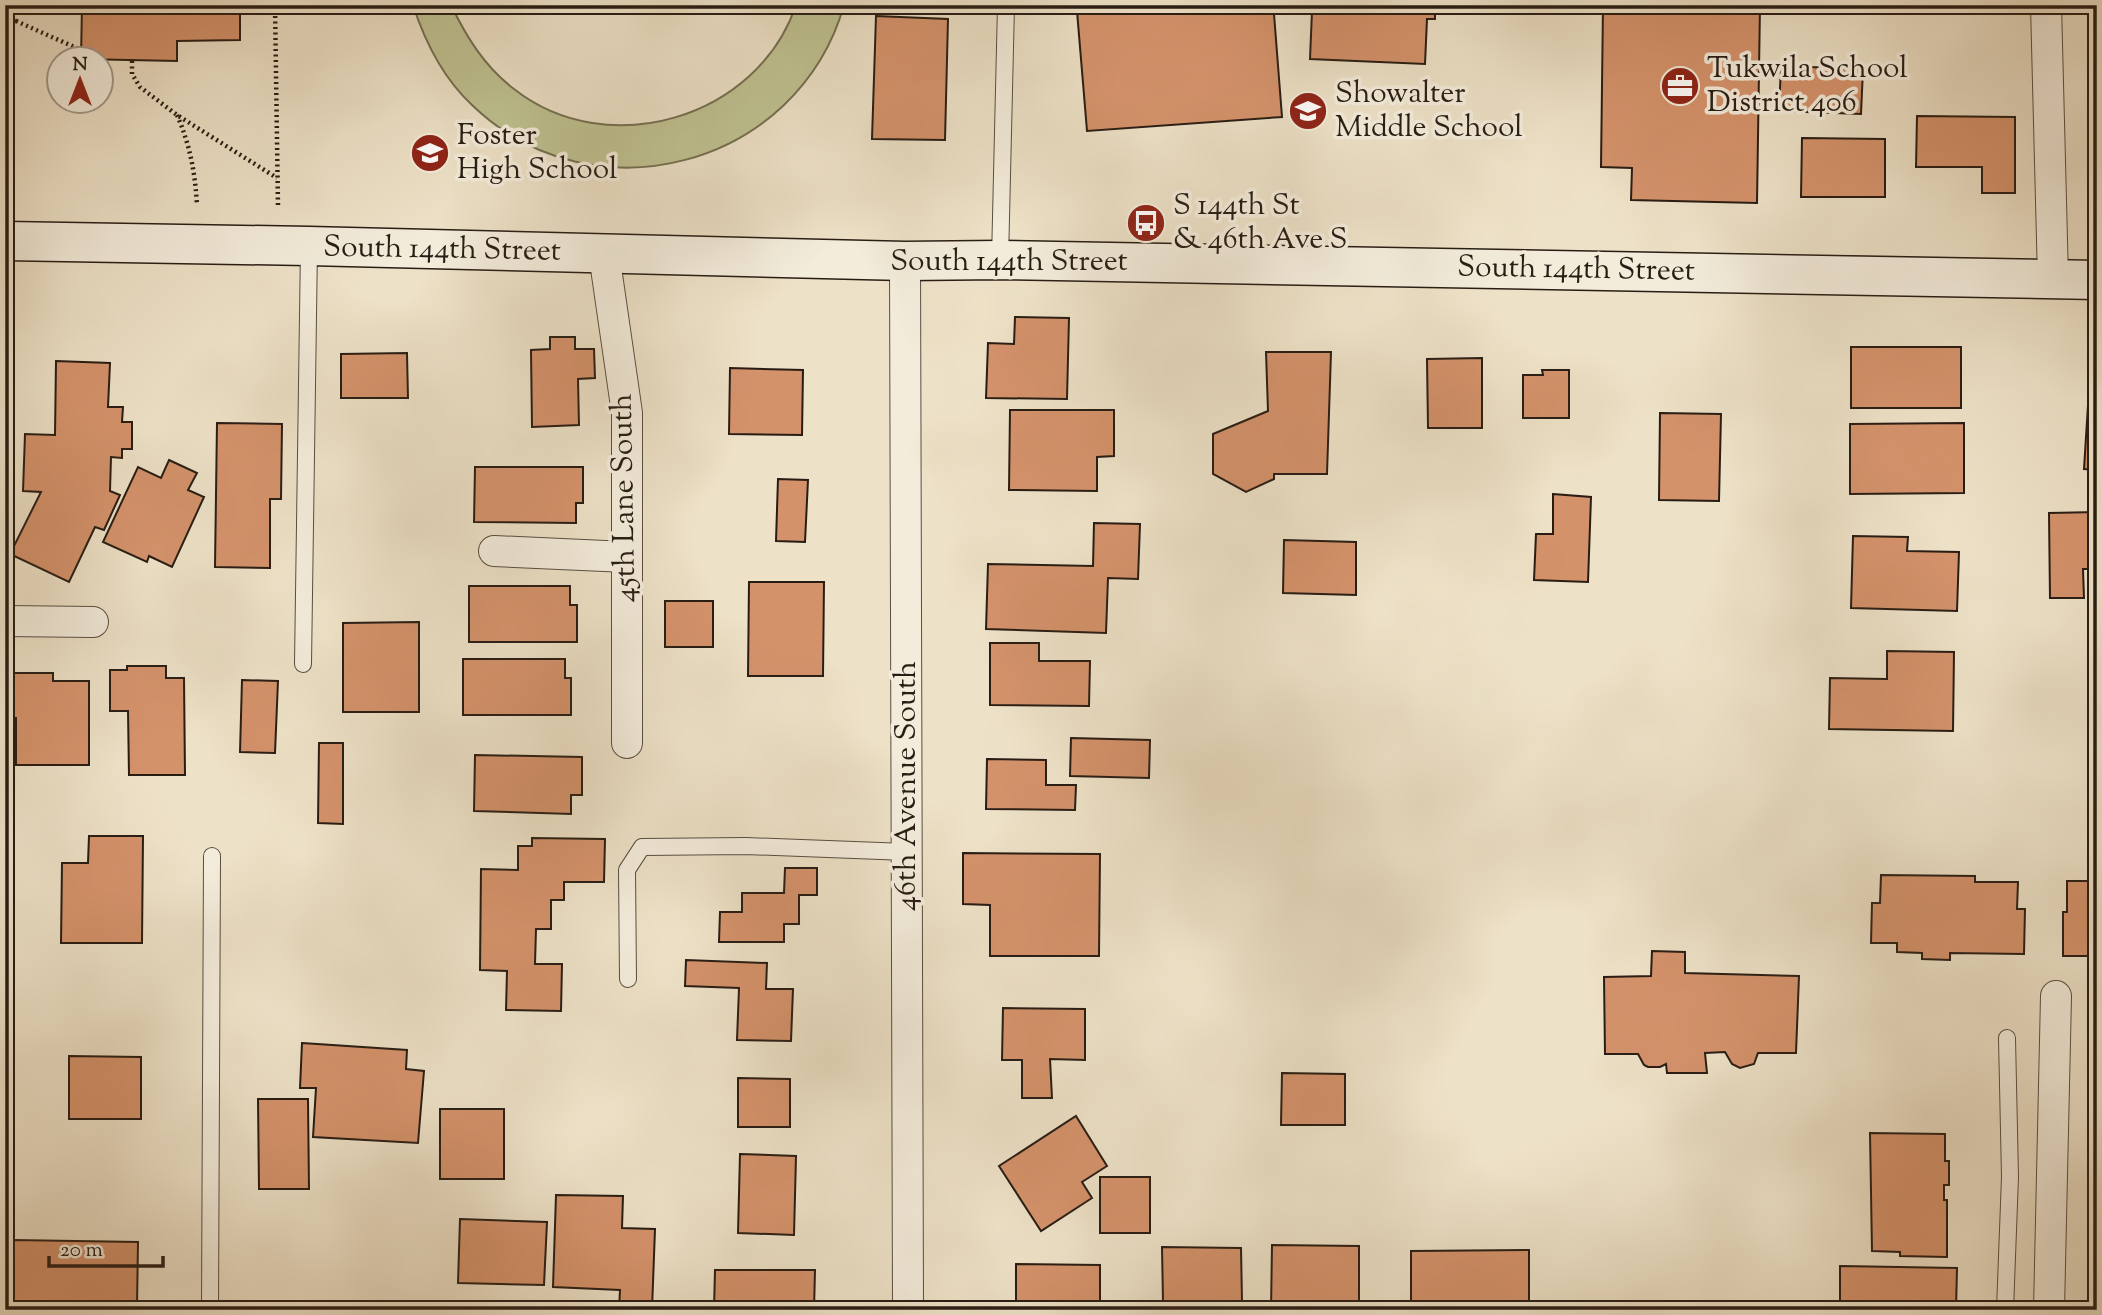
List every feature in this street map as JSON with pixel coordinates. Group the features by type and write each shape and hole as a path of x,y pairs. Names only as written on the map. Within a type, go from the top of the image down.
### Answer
{"street":[{"path":"2046,5 2053,279"},
{"name":"South 144th Street","path":"5,241 905,261 1000,260 2097,279"},
{"name":"45th Lane South","path":"604,254 627,413 627,743"},
{"name":"46th Avenue South","path":"905,261 908,1310"},
{"path":"494,551 627,557"},
{"path":"5,621 93,622"},
{"path":"2049,1310 2056,996"}],"lane":[{"path":"1000,260 1006,5"},
{"path":"303,664 310,246"},
{"path":"628,979 627,870 642,847 746,846 907,852"},
{"path":"210,1310 212,856"},
{"path":"2005,1310 2010,1177 2007,1038"}],"path":[{"path":"275,5 278,206"},
{"path":"5,7 16,21"},
{"path":"5,21 16,21 72,46"},
{"path":"131,61 134,80 140,87 177,115 277,178"},
{"path":"177,115 191,152 197,205"}],"green space":[{"path":"413,5 451,5 470,40 494,71 514,89 552,111 592,123 635,125 676,117 715,101 749,76 777,44 796,5 844,5 820,61 783,105 738,139 686,160 631,167 575,162 521,141 472,105 452,83 436,59"}],"building":[{"path":"82,5 240,5 240,40 177,41 177,61 116,60 116,46 81,46"},
{"path":"1083,5 1435,5 1435,19 1427,19 1425,64 1310,59 1312,11 1274,14 1282,117 1087,131 1077,11 1083,10"},
{"name":"Tukwila School District 406","path":"1603,5 1760,5 1757,203 1631,200 1632,168 1601,167"},
{"path":"876,16 948,19 945,140 872,139"},
{"path":"1781,66 1863,69 1861,114 1779,111"},
{"path":"1917,116 2015,117 2015,193 1982,193 1982,167 1916,167"},
{"path":"1802,138 1885,139 1885,197 1801,197"},
{"path":"1015,317 1069,318 1067,399 986,398 988,343 1014,344"},
{"path":"550,337 575,337 575,349 594,349 595,378 578,379 579,425 532,427 531,350 550,349"},
{"path":"1851,347 1961,347 1961,408 1851,408"},
{"path":"1266,352 1331,352 1327,474 1274,474 1274,479 1246,492 1213,474 1213,434 1268,411"},
{"path":"407,353 408,398 341,398 341,354"},
{"path":"1482,358 1482,428 1428,428 1427,359"},
{"path":"56,361 110,363 108,407 123,407 122,422 132,422 132,449 122,449 122,458 111,457 110,491 120,495 104,530 95,527 69,582 10,554 41,492 23,491 25,434 55,435"},
{"path":"730,368 803,370 802,435 729,434"},
{"path":"1542,370 1569,370 1569,418 1523,418 1523,375 1543,375"},
{"path":"2088,405 2097,406 2097,470 2084,469"},
{"path":"1010,410 1114,410 1114,456 1097,457 1097,491 1009,490"},
{"path":"1660,413 1721,414 1719,501 1659,500"},
{"path":"217,423 282,424 281,499 270,499 270,568 215,567"},
{"path":"1964,423 1964,493 1850,494 1850,424"},
{"path":"169,460 197,473 188,490 204,497 172,567 149,556 147,562 103,542 138,467 161,478"},
{"path":"475,467 583,467 583,503 576,503 576,523 474,522"},
{"path":"778,479 808,480 805,542 776,541"},
{"path":"1553,494 1591,497 1588,582 1534,580 1536,534 1553,534"},
{"path":"2097,512 2097,569 2083,569 2084,598 2050,598 2049,513"},
{"path":"1094,523 1140,524 1138,579 1108,578 1106,633 986,629 988,564 1093,566"},
{"path":"1853,536 1908,537 1907,551 1959,552 1957,611 1851,608"},
{"path":"1284,540 1356,542 1356,595 1283,593"},
{"path":"749,582 824,582 823,676 748,676"},
{"path":"469,586 570,586 570,605 577,605 577,642 469,642"},
{"path":"665,601 713,601 713,647 665,647"},
{"path":"419,622 419,712 343,712 343,623"},
{"path":"990,643 1039,643 1039,661 1090,661 1089,706 990,705"},
{"path":"1887,651 1954,652 1953,731 1829,729 1830,678 1887,679"},
{"path":"463,659 565,659 565,678 571,678 571,715 463,715"},
{"path":"127,666 166,666 166,678 184,678 185,775 129,775 128,711 110,711 110,670 127,670"},
{"path":"14,673 53,673 53,681 89,681 89,765 16,765 16,718 5,718 5,678 14,678"},
{"path":"242,680 278,681 275,753 240,752"},
{"path":"1071,738 1150,740 1149,778 1070,776"},
{"path":"319,743 343,743 343,824 318,823"},
{"path":"475,755 582,757 582,795 571,795 571,814 474,811"},
{"path":"987,759 1046,760 1046,785 1076,785 1075,810 986,809"},
{"path":"2097,790 2097,841 2094,841"},
{"path":"89,836 143,836 142,943 61,943 62,863 88,863"},
{"path":"532,838 605,839 604,882 564,882 564,900 551,900 551,929 536,929 535,964 562,964 561,1011 506,1010 507,971 480,970 481,869 518,870 518,846 532,846"},
{"path":"963,853 1100,854 1099,956 990,956 990,905 963,904"},
{"path":"785,868 817,868 817,895 799,895 799,924 784,924 784,942 719,942 720,912 742,912 742,893 784,893"},
{"path":"1881,875 1975,876 1975,882 2018,882 2017,909 2025,909 2024,954 1950,953 1950,960 1922,959 1922,953 1897,952 1897,943 1871,943 1872,903 1880,903"},
{"path":"2067,881 2097,881 2097,956 2063,956 2063,912 2067,912"},
{"path":"1652,951 1685,952 1685,973 1799,976 1796,1053 1758,1053 1754,1064 1740,1068 1732,1064 1725,1052 1705,1053 1707,1073 1667,1073 1666,1064 1648,1067 1638,1054 1605,1054 1604,977 1651,976"},
{"path":"686,960 767,963 766,989 793,989 791,1041 737,1040 739,988 685,986"},
{"path":"1003,1008 1085,1009 1085,1060 1050,1059 1052,1098 1022,1098 1022,1060 1002,1060"},
{"path":"302,1043 407,1050 406,1069 424,1071 418,1143 313,1137 316,1088 300,1088"},
{"path":"69,1056 141,1057 141,1119 69,1119"},
{"path":"1282,1073 1345,1074 1345,1125 1281,1125"},
{"path":"738,1078 790,1079 790,1127 738,1127"},
{"path":"258,1099 308,1099 309,1189 259,1189"},
{"path":"440,1109 504,1109 504,1179 440,1179"},
{"path":"1076,1116 1107,1166 1082,1182 1092,1198 1041,1231 999,1166"},
{"path":"1870,1133 1945,1134 1945,1161 1949,1161 1949,1185 1944,1185 1944,1200 1947,1200 1947,1257 1900,1256 1900,1252 1872,1251"},
{"path":"740,1154 796,1156 794,1235 738,1233"},
{"path":"1100,1177 1150,1177 1150,1233 1100,1233"},
{"path":"556,1195 623,1196 622,1228 655,1229 652,1310 619,1310 620,1290 553,1287"},
{"path":"460,1219 547,1222 544,1285 458,1283"},
{"path":"13,1240 138,1242 137,1307 12,1306"},
{"path":"1272,1245 1359,1246 1359,1310 1271,1310"},
{"path":"1162,1247 1241,1248 1242,1301 1163,1301"},
{"path":"1529,1250 1529,1306 1411,1307 1411,1251"},
{"path":"1016,1264 1100,1265 1100,1310 1016,1310"},
{"path":"1840,1266 1957,1268 1956,1310 1840,1310"},
{"path":"715,1270 815,1270 814,1310 714,1310"}],"place":[{"name":"Tukwila School District 406","path":"1680,86"},
{"name":"Showalter Middle School","path":"1308,111"},
{"name":"Foster High School","path":"430,153"},
{"name":"S 144th St & 46th Ave S","path":"1146,223"}]}
